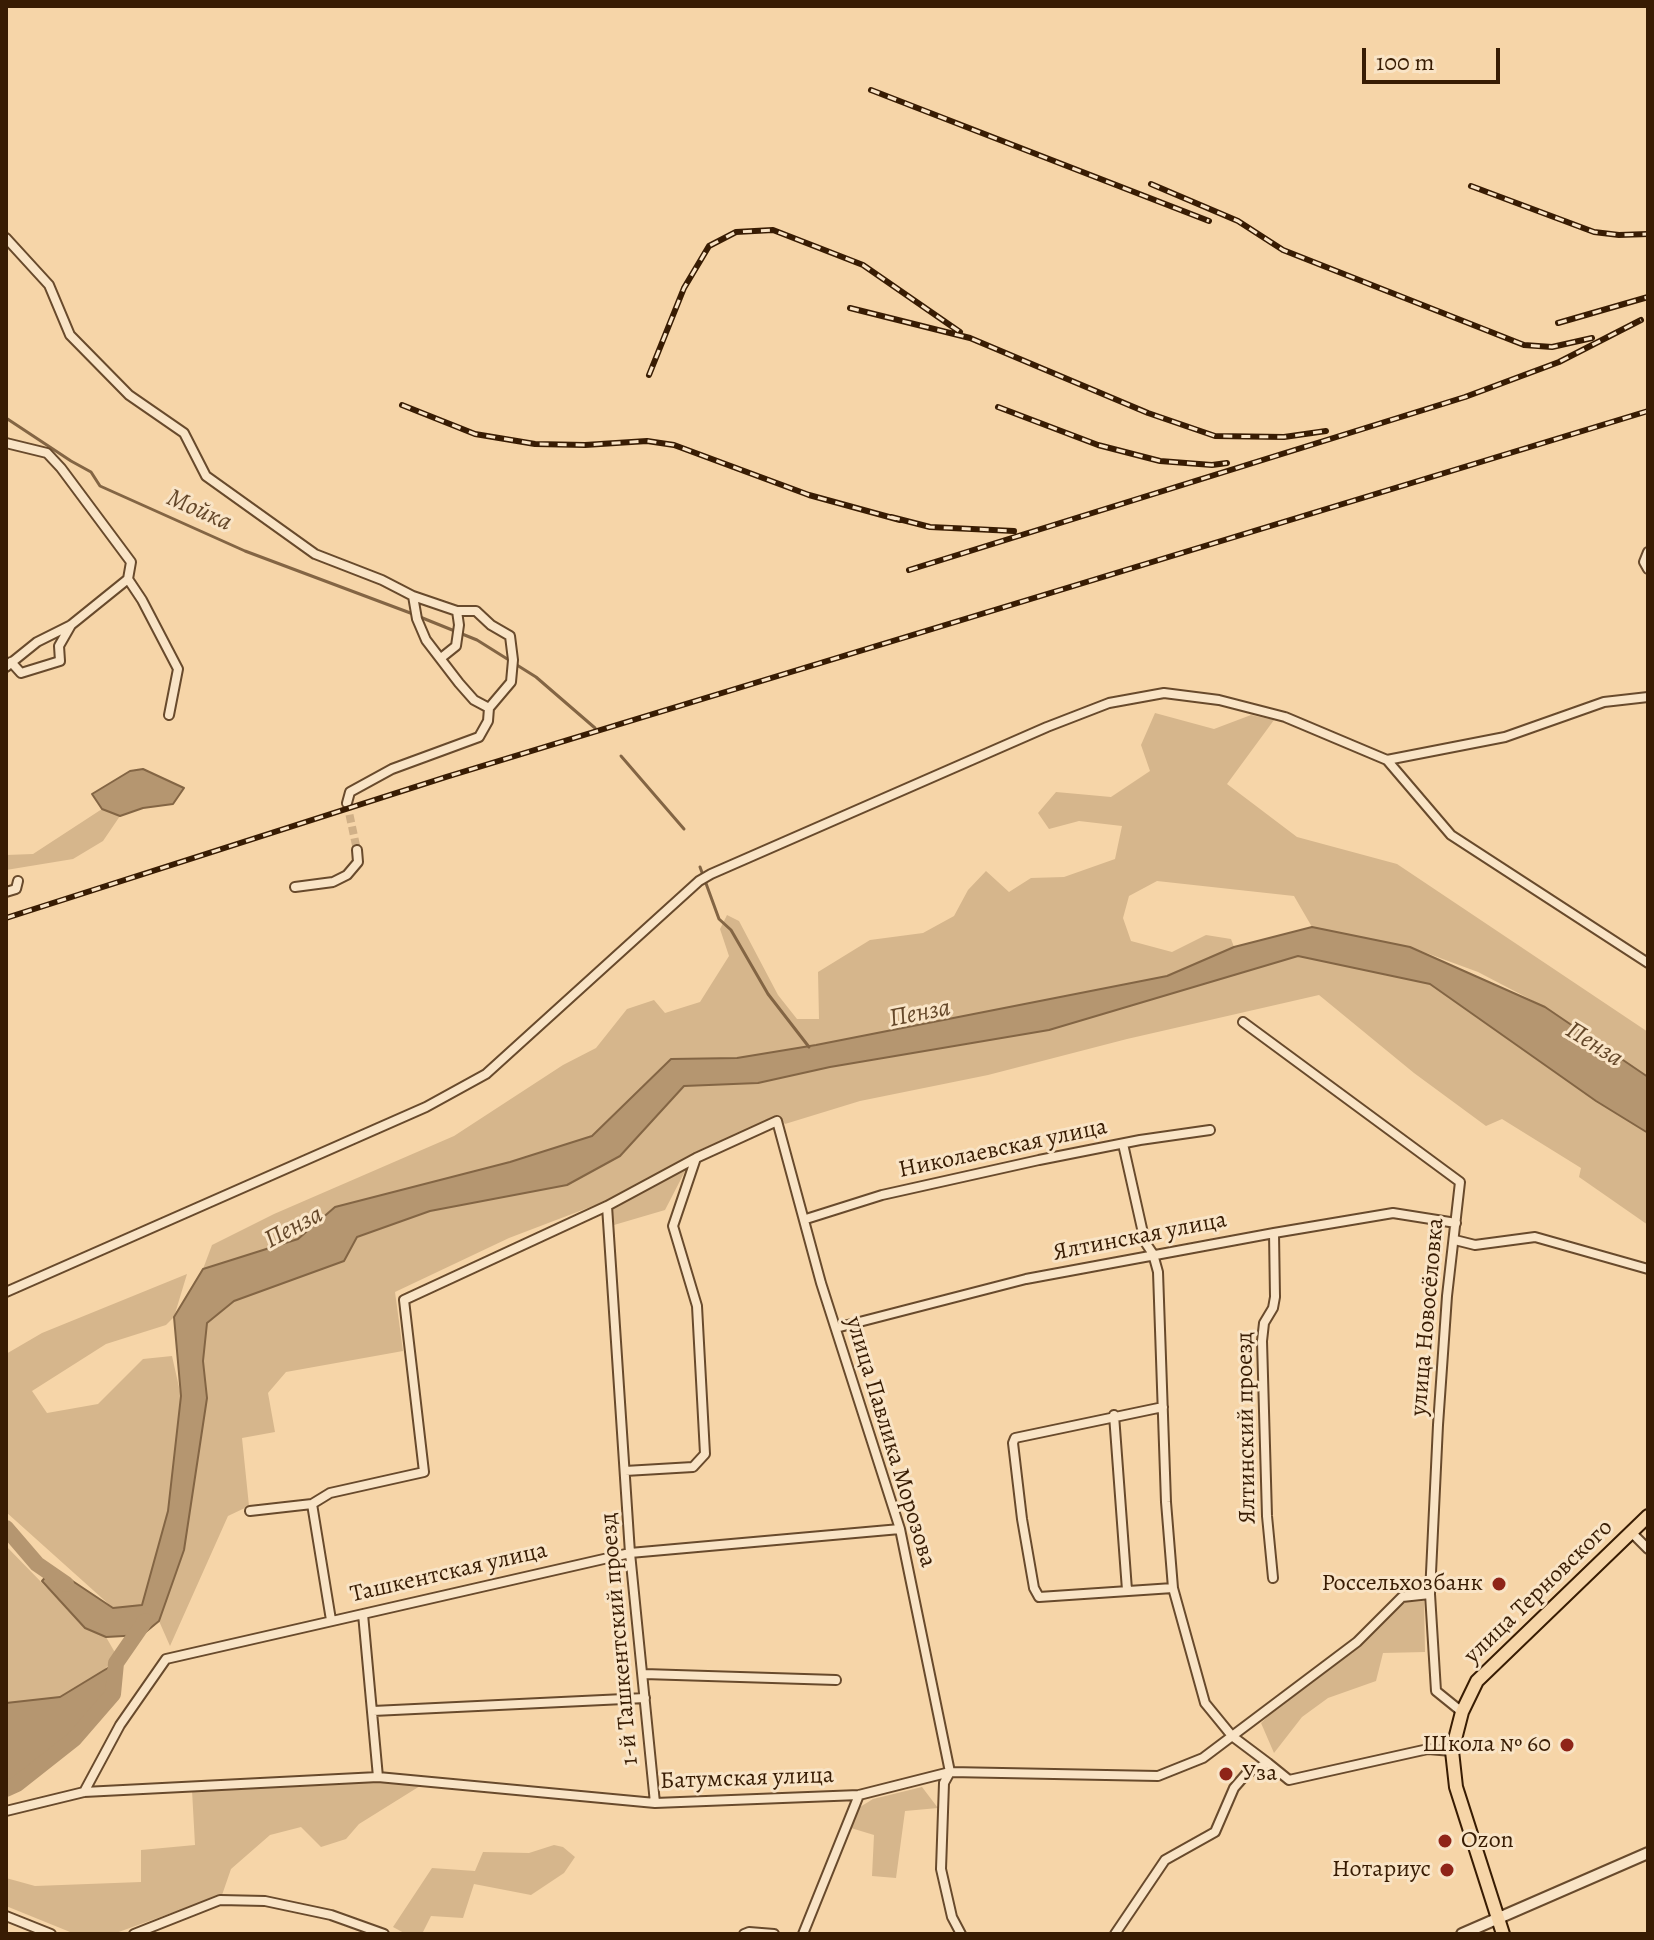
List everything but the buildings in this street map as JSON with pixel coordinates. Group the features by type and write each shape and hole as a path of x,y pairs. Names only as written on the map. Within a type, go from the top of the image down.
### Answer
{"main road":[{"name":"улица Терновского","path":"1503,1934 1456,1787 1452,1751 1462,1712 1477,1681 1648,1516"}],"street":[{"path":"6,238 49,285 70,335 129,395 184,433 206,476 315,554 382,580 413,596 457,611 476,611 510,636 513,660 511,682 489,708 488,721 479,737 392,769 350,792 347,803"},
{"path":"6,443 47,453 131,562 128,579 71,625 37,642 9,665 21,673 60,661 59,646 71,625"},
{"path":"1648,552 1644,562 1648,569"},
{"path":"128,579 178,669 169,715"},
{"path":"413,596 417,619 426,640 474,700 489,708"},
{"path":"441,658 456,646 457,611"},
{"path":"6,1292 426,1107 486,1074 699,881 711,874 1047,727 1109,703 1164,693 1219,700 1285,717 1387,760 1451,835 1648,963"},
{"path":"1387,760 1505,737 1604,702 1648,697"},
{"path":"295,887 333,882 347,875 358,862 357,850"},
{"path":"6,892 16,889 18,881"},
{"name":"улица Новосёловка","path":"1243,1022 1460,1182 1447,1296 1430,1594 1436,1691 1462,1712"},
{"name":"улица Павлика Морозова","path":"696,1158 777,1121 836,1328 900,1529 950,1772 944,1783 941,1869 952,1917 961,1934"},
{"name":"Николаевская улица","path":"806,1219 882,1195 1123,1144 1210,1130"},
{"path":"1123,1144 1145,1242 1153,1254 1158,1272 1166,1502 1173,1588 1205,1703 1232,1736 1289,1780 1428,1749 1452,1751"},
{"path":"250,1511 312,1504 330,1493 424,1472 404,1300 607,1206 696,1158"},
{"path":"625,1471 693,1467 705,1454 697,1306 673,1226 696,1158"},
{"name":"1-й Ташкентский проезд","path":"607,1206 630,1553 655,1803"},
{"name":"Ялтинская улица","path":"836,1328 1026,1279 1274,1233 1393,1213 1456,1223"},
{"name":"Ялтинский проезд","path":"1273,1578 1267,1516 1262,1341 1264,1323 1273,1308 1275,1297 1274,1233"},
{"path":"1455,1240 1475,1245 1535,1237 1648,1269"},
{"path":"1163,1407 1015,1438 1013,1443 1026,1547 1034,1588 1039,1597 1173,1588"},
{"path":"1114,1415 1127,1590"},
{"path":"312,1504 331,1620"},
{"name":"Ташкентская улица","path":"84,1792 120,1725 166,1659 630,1553 900,1529"},
{"path":"1631,1532 1648,1549"},
{"name":"Батумская улица","path":"6,1811 84,1792 378,1777 655,1803 859,1795 950,1772 1158,1776 1203,1758 1357,1642 1402,1597 1430,1594"},
{"path":"363,1614 378,1777"},
{"path":"644,1674 836,1680"},
{"path":"373,1711 645,1698"},
{"path":"1115,1934 1165,1860 1215,1832 1234,1788 1247,1773 1268,1763"},
{"path":"803,1934 859,1795"},
{"path":"1462,1934 1648,1853"},
{"path":"134,1934 220,1900 265,1901 331,1915 384,1934"},
{"path":"6,1916 51,1934"},
{"path":"744,1934 774,1934"}],"shaded area":[{"path":"1155,713 1214,729 1251,715 1274,720 1227,784 1297,837 1397,864 1648,1032 1648,1077 1545,1007 1478,972 1410,947 1312,927 1294,896 1157,881 1129,896 1123,918 1131,941 1172,952 1206,935 1231,939 1234,947 1167,976 816,1045 737,1058 671,1059 592,1136 510,1162 335,1207 298,1239 203,1269 212,1245 274,1214 454,1136 563,1065 596,1048 627,1009 654,1000 665,1013 700,1002 729,956 720,929 727,915 739,921 778,995 797,1019 819,1019 818,972 870,940 923,933 954,916 968,890 986,871 1009,892 1031,878 1064,877 1115,859 1122,826 1079,821 1049,829 1038,813 1056,792 1111,797 1150,771 1141,745"},
{"path":"102,809 120,816 103,841 73,859 6,870 6,855 33,854"},
{"path":"1298,956 1430,984 1596,1101 1648,1133 1648,1225 1579,1177 1581,1168 1502,1119 1486,1126 1414,1073 1319,995 988,1075 860,1101 785,1124 777,1116 695,1152 665,1210 614,1225 606,1201 509,1238 395,1292 403,1351 286,1372 268,1393 275,1432 242,1438 249,1506 228,1516 170,1646 159,1621 184,1550 207,1398 203,1361 207,1323 234,1301 344,1261 356,1237 430,1211 567,1185 620,1155 684,1086 758,1083 830,1067 1049,1030"},
{"path":"187,1274 174,1317 166,1325 106,1344 32,1391 47,1413 98,1404 143,1359 172,1356 181,1396 168,1511 142,1606 113,1608 6,1512 6,1354 42,1333"},
{"path":"6,1546 85,1627 106,1637 117,1656 99,1675 60,1697 6,1703"},
{"path":"1424,1601 1425,1652 1383,1653 1376,1681 1328,1698 1302,1717 1274,1753 1261,1723 1284,1701 1360,1647 1403,1602"},
{"path":"378,1781 420,1786 359,1824 346,1839 321,1847 301,1827 270,1835 231,1869 222,1895 113,1934 75,1934 6,1906 6,1878 35,1886 141,1882 141,1850 195,1845 192,1790"},
{"path":"922,1787 938,1808 905,1811 896,1878 872,1876 874,1835 851,1828 860,1807 873,1799"},
{"path":"554,1845 563,1847 575,1857 564,1873 531,1895 474,1884 463,1918 431,1916 422,1934 406,1934 393,1927 432,1868 475,1871 483,1852 529,1853"}],"water":[{"path":"143,769 184,788 173,804 143,808 120,816 102,809 92,794 130,771"},
{"name":"Пенза","path":"1312,927 1410,947 1545,1007 1648,1077 1648,1133 1596,1101 1430,984 1298,956 1049,1030 830,1067 758,1083 684,1086 620,1156 567,1185 430,1211 357,1237 344,1261 234,1301 207,1323 203,1361 207,1398 184,1550 159,1621 142,1635 106,1637 85,1628 42,1581 53,1568 113,1608 142,1605 168,1511 181,1396 174,1317 203,1269 298,1239 335,1207 510,1162 592,1136 671,1059 737,1058 816,1045 1167,976 1234,947"},
{"path":"116,1663 113,1694 74,1739 17,1784 6,1789 6,1703 60,1697"}],"waterway":[{"name":"Мойка","path":"6,418 91,472 100,486 245,551 413,614"},
{"path":"420,617 477,640 536,677 595,728"},
{"path":"621,756 684,829"},
{"path":"700,867 719,919 731,930 768,994 809,1047"},
{"path":"6,1528 37,1564 66,1584"},
{"path":"6,1789 17,1784 74,1739 113,1694 116,1663 145,1621"}],"tunnel":[{"path":"347,803 357,850"}],"railway":[{"path":"871,90 1209,221"},
{"path":"1151,184 1238,221 1283,250 1524,345 1552,347 1592,338"},
{"path":"1471,186 1594,232 1648,234"},
{"path":"649,375 684,288 709,246 736,232 773,230 863,265 960,332"},
{"path":"1558,323 1648,297"},
{"path":"850,308 970,338 1148,413 1215,436 1284,437 1326,431"},
{"path":"909,570 1465,397 1559,362 1641,320"},
{"path":"402,405 475,434 535,444 647,441 674,445 809,495 900,520"},
{"path":"998,407 1098,445 1160,461 1212,465 1227,463"},
{"path":"6,918 446,777 1648,411"},
{"path":"891,517 930,527 1014,531"}],"place":[{"name":"Россельхозбанк","path":"1499,1584"},
{"name":"Школа № 60","path":"1567,1745"},
{"name":"Уза","path":"1226,1774"},
{"name":"Ozon","path":"1445,1841"},
{"name":"Нотариус","path":"1447,1870"}]}
